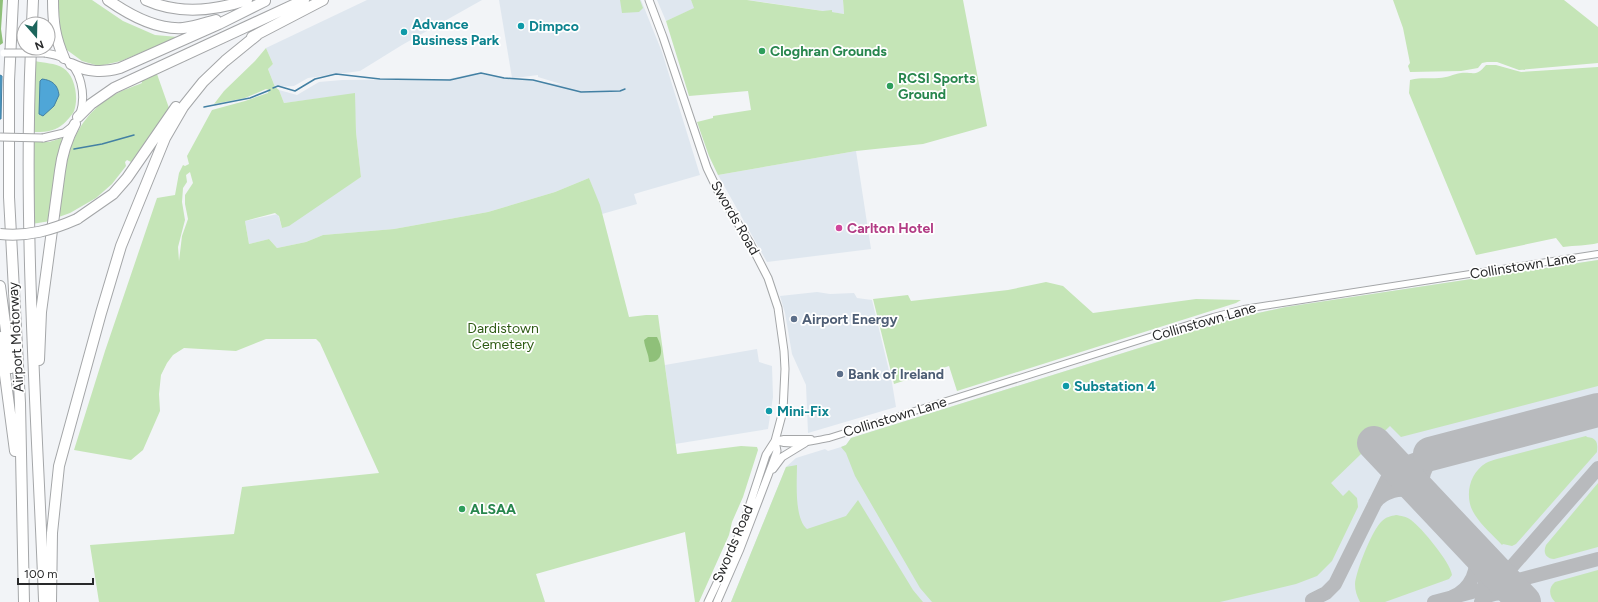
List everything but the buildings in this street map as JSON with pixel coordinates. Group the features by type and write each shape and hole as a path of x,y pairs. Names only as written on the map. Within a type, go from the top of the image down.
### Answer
{"highway":[{"name":"Airport Motorway","path":"13,0 9,81 9,197 20,404 24,602"},
{"path":"32,16 33,0"},
{"path":"53,0 54,30 58,43 67,61 84,70 97,72 120,68 212,28 266,0"},
{"path":"108,0 123,10 147,22 181,28 196,26 216,20 266,0"},
{"path":"146,0 175,9 193,10 210,9 247,0"},
{"path":"37,447 41,312 61,158 67,140 77,121 91,104 114,88 304,0"},
{"path":"0,234 24,235 63,226 77,219 113,194 127,178 158,132 199,78 230,50 323,0"},
{"path":"51,602 52,533 60,466 101,313 121,246 165,138 183,107 203,82 225,61 257,35"},
{"name":"Airport Motorway","path":"31,56 29,216 32,338 44,602"},
{"path":"0,286 21,461"},
{"path":"0,337 21,508"}],"main road":[{"name":"Swords Road","path":"648,0 664,37 706,168 768,278 774,296 781,330 786,369 783,411 775,441 766,455 736,543 708,602"},
{"path":"0,137 43,138 64,133 77,121 82,108 82,90 77,72 67,61 45,53 2,53"},
{"name":"Swords Road","path":"717,602 740,549 769,474 776,451 775,441"},
{"path":"769,474 782,457 805,443"}],"street":[{"name":"Collinstown Lane","path":"775,441 783,444 805,443 822,439 1244,309 1598,254"},
{"name":"Collinstown Lane","path":"775,441 784,439 822,439"}],"shaded area":[{"path":"367,0 482,0 402,45 360,71 308,78 294,86 275,87 268,69 273,64 266,48"},
{"path":"499,0 641,0 662,52 700,175 634,194 637,204 602,214 589,178 555,192 488,212 394,229 323,235 306,242 277,248 269,239 249,244 245,221 278,214 282,228 361,177 356,132 354,94 284,103 279,90 297,95 319,82 342,80 448,79 476,73 512,78","holes":["538,75 538,77 564,85 515,78"]},
{"path":"657,0 691,0 695,8 666,21"},
{"path":"748,0 843,0 844,14 769,3"},
{"path":"856,151 871,249 767,262 718,175"},
{"path":"1598,260 1598,602 731,602 786,467 796,458 825,449 828,451 841,447 846,445 851,438 1235,318 1286,307"},
{"path":"817,292 830,294 854,293 857,298 872,300 892,383 896,407 808,433 806,385 792,354 785,313 780,296"},
{"path":"757,349 759,362 772,366 773,397 768,429 675,444 665,365"}],"green space":[{"path":"0,0 3,0 1,29 3,43 0,45"},
{"path":"58,0 92,0 123,21 155,35 178,37 121,61 99,66 82,61 67,50 61,38"},
{"path":"620,0 640,0 643,8 639,12 622,13"},
{"name":"RCSI Sports Ground","path":"691,0 747,0 823,11 832,10 832,12 844,14 843,0 963,0 987,126 923,144 856,151 718,175 709,156 697,122 713,118 713,116 751,110 748,91 689,96 666,21 694,8"},
{"path":"1393,0 1564,0 1598,27 1598,63 1519,70 1497,62 1487,62 1482,63 1478,68 1461,71 1410,72 1408,66 1410,63 1403,28"},
{"name":"Dardistown Cemetery","path":"266,48 273,64 268,69 275,87 279,90 284,103 355,93 356,132 361,177 289,226 282,228 279,216 275,213 245,221 249,244 269,239 277,248 306,242 323,235 394,229 488,212 555,192 589,178 600,205 629,317 658,315 677,454 741,446 757,447 758,450 743,497 732,522 729,535 699,602 695,602 685,532 536,574 545,602 99,602 90,545 234,534 242,487 379,473 320,343 316,339 266,339 236,351 184,348 173,355 161,375 159,394 160,411 143,450 131,460 74,450 105,351 157,198 175,195 179,173 183,165 185,166 189,164 187,156 212,110 268,93 269,90 266,89 245,98 214,104 224,91 255,61","holes":["190,172 193,183 185,195 188,219 182,236 179,261 178,247 185,220 182,202 183,188 187,182 186,175"]},
{"path":"35,61 60,66 67,71 75,87 76,100 73,112 62,125 48,131 32,132"},
{"path":"1486,65 1496,65 1521,72 1598,67 1598,243 1563,247 1556,238 1476,255 1409,93 1410,80 1422,78 1442,78 1461,73 1477,73"},
{"path":"157,74 169,108 131,162 127,160 125,162 126,166 112,184 96,198 70,213 56,218 62,182 70,149 77,133 86,119 98,106 114,95 142,83 141,80"},
{"path":"62,138 50,221 32,224 32,142 49,142"},
{"path":"1598,260 1598,386 1401,437 1390,426 1331,483 1343,496 1349,490 1357,498 1358,507 1332,561 1317,576 1296,584 1220,602 932,602 920,588 855,476 846,453 841,447 846,445 851,438 1235,318 1286,307"},
{"path":"1046,282 1063,286 1093,313 1196,299 1241,300 1236,303 957,391 949,366 894,384 873,299 908,295 911,301 1008,290"},
{"path":"648,337 657,337 661,350 660,357 657,360 649,362 644,340"},
{"path":"1586,436 1595,440 1597,452 1516,544 1512,546 1502,545 1481,523 1472,509 1469,494 1475,474 1480,468 1490,461"},
{"path":"797,465 798,508 803,524 807,529 846,516 858,500 913,590 923,602 731,602 786,467"},
{"path":"1598,483 1598,547 1554,559 1547,556 1545,552 1546,545"},
{"path":"1396,515 1404,516 1416,524 1447,562 1452,575 1449,579 1385,602 1360,602 1356,593 1355,584 1365,551 1382,521"},
{"path":"1598,570 1598,602 1555,602 1553,600 1550,589 1555,582"}],"water":[{"path":"0,75 2,76 1,119 0,119"},
{"path":"42,79 54,84 59,95 54,106 43,116 39,114 40,81"}],"waterway":[{"path":"273,88 278,86 295,91 315,79 336,74 380,79 450,80 481,73 504,78 533,80 581,92 620,91 625,89"},
{"path":"204,107 250,98 270,90"},
{"path":"74,149 102,144 134,135"}],"taxiway":[{"path":"1429,502 1423,486 1424,473 1431,461 1444,450"},
{"path":"1312,600 1326,593 1335,584 1387,479 1403,464 1430,454"},
{"path":"1481,602 1598,468"},
{"path":"1375,503 1383,496 1393,491 1409,490 1429,502 1463,538 1472,550 1475,557 1475,571 1469,584 1458,594 1452,597"},
{"path":"1477,553 1483,563 1485,574 1485,585 1482,596"},
{"path":"1434,602 1598,559"},
{"path":"1488,596 1502,593 1515,597 1523,602"}],"runway":[{"path":"1430,454 1598,410"},
{"path":"1374,443 1524,602"}],"place":[{"name":"Dimpco","path":"521,26"},
{"name":"Advance Business Park","path":"404,32"},
{"name":"Cloghran Grounds","path":"762,51"},
{"name":"RCSI Sports Ground","path":"890,86"},
{"name":"Carlton Hotel","path":"839,228"},
{"name":"Airport Energy","path":"794,319"},
{"name":"Bank of Ireland","path":"840,374"},
{"name":"Substation 4","path":"1066,386"},
{"name":"Mini-Fix","path":"769,411"},
{"name":"ALSAA","path":"462,509"}]}
